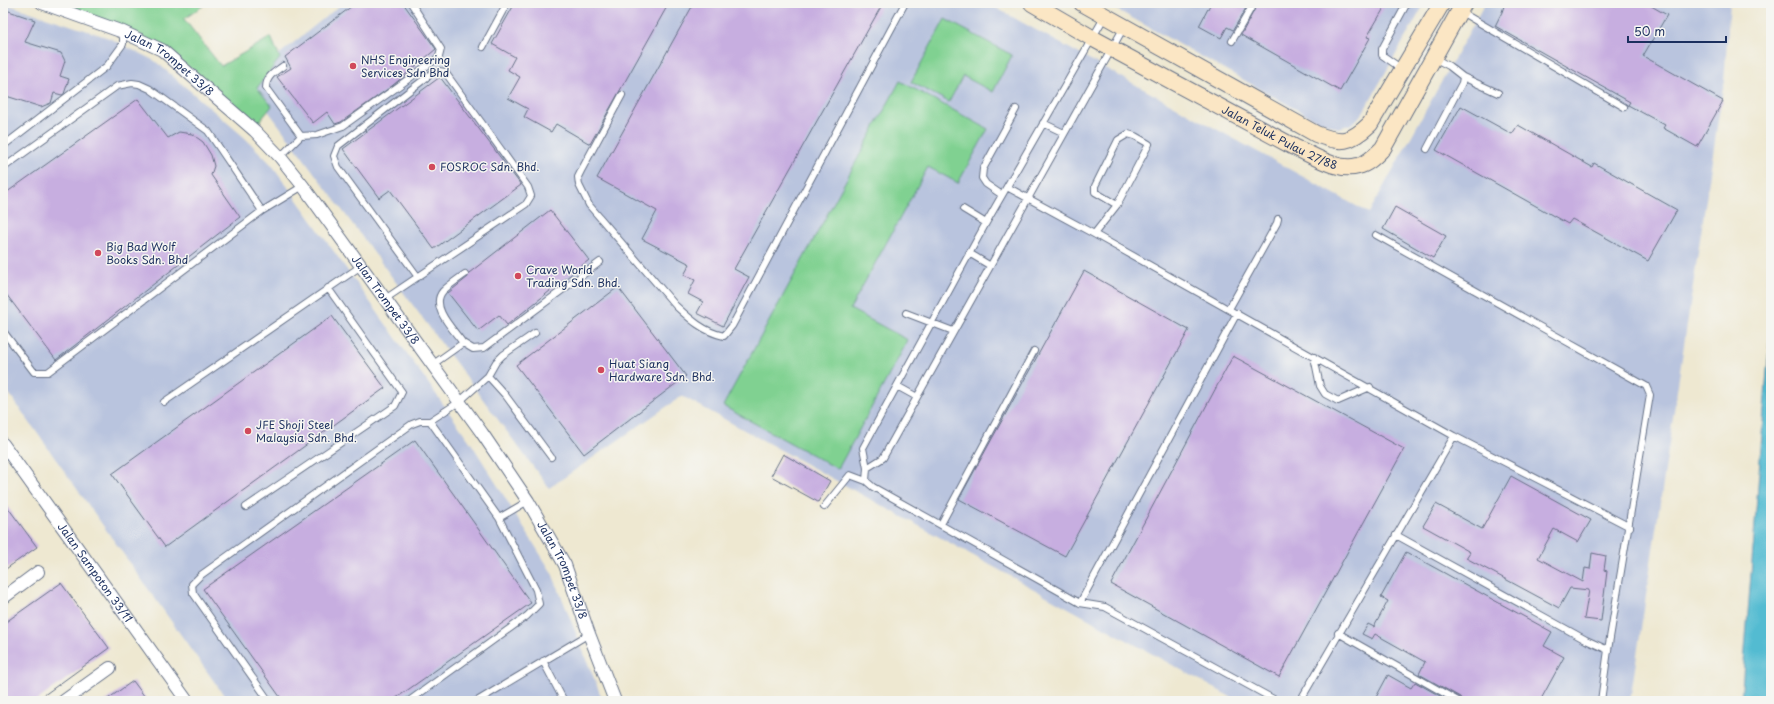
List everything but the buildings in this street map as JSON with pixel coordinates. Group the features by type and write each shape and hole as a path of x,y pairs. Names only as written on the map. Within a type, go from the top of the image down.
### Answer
{"street":[{"name":"Jalan Trompet 33/8","path":"42,3 123,32 162,50 255,131 280,157 303,186 432,364 528,501 565,565 589,634 615,701"},
{"name":"Jalan Teluk Pulau 27/88","path":"1032,3 1092,38 1294,147 1329,163 1346,167 1359,166 1371,159 1384,148 1461,7"},
{"name":"Jalan Teluk Pulau 27/88","path":"1082,3 1316,134 1332,140 1346,141 1359,135 1370,124 1438,7"},
{"name":"Jalan Sampoton 33/11","path":"5,450 187,701"},
{"path":"3,598 38,572"},
{"path":"64,701 110,668"}],"lane":[{"path":"280,157 301,136 317,136 343,126 439,57 441,49 411,3"},
{"path":"483,47 507,3"},
{"path":"622,95 578,177 579,185 590,205 676,306 690,320 706,330 724,336 732,326 905,3"},
{"path":"1232,41 1254,3"},
{"path":"1402,69 1382,55 1382,49 1407,3"},
{"path":"1461,7 1624,107"},
{"path":"866,481 867,468 863,448 986,223 1105,16"},
{"path":"867,468 883,458 989,265 1029,199 1064,133 1113,49 1124,26"},
{"path":"3,146 107,66 123,44 123,32"},
{"path":"1434,58 1449,66 1463,77 1498,93"},
{"path":"283,66 271,74 266,82 266,88 301,136"},
{"path":"385,299 418,277 526,204 531,196 528,187 445,72 439,71 431,74 338,146 334,156 338,167 418,277"},
{"path":"1427,149 1462,83 1463,77"},
{"path":"3,168 117,86 132,83 139,84 150,89 208,131 262,211"},
{"path":"1002,195 986,184 982,178 983,169 1016,109"},
{"path":"1043,123 1064,133"},
{"path":"1094,234 1117,205 1149,144 1135,136 1128,134 1118,140 1095,186 1095,192 1117,205"},
{"path":"3,332 34,372 48,372 262,211 303,186"},
{"path":"1007,187 1370,387 1454,436 1630,527"},
{"path":"963,208 986,223"},
{"path":"1229,309 1240,293 1278,219"},
{"path":"1376,235 1646,386 1650,395 1601,701"},
{"path":"969,254 989,265"},
{"path":"466,274 443,291 438,298 438,305 463,343 473,349 484,348 600,262"},
{"path":"164,402 361,266"},
{"path":"246,508 395,406 402,392 328,288"},
{"path":"906,313 953,331"},
{"path":"1080,602 1237,313"},
{"path":"269,701 204,611 193,593 192,584 201,575 412,424 420,421 430,421 459,402 488,376 496,362 503,355 536,333"},
{"path":"432,364 463,343"},
{"path":"941,524 1034,352"},
{"path":"1314,357 1320,386 1325,394 1338,401 1370,387"},
{"path":"488,376 506,396 551,458"},
{"path":"897,386 917,397"},
{"path":"409,701 527,616 539,604 536,590 499,518 430,421"},
{"path":"1300,701 1454,436"},
{"path":"824,507 850,476 866,481 873,487 1080,602 1105,607 1277,701"},
{"path":"499,518 528,501"},
{"path":"1396,535 1608,650"},
{"path":"477,701 589,634"},
{"path":"1338,634 1458,701"},
{"path":"543,661 564,701"}],"shaded area":[{"path":"3,3 109,38 155,61 244,137 272,165 471,443 552,573 603,701 228,701 3,385"},
{"path":"343,3 987,3 1369,213 1485,3 1730,3 1724,81 1630,701 1238,701 682,396 549,488 246,81"},
{"path":"1105,3 1425,3 1362,114 1352,124 1338,128 1316,120"}],"green space":[{"path":"51,3 207,3 184,19 221,66 271,37 280,58 257,88 272,106 256,126 163,46"},
{"path":"945,19 1012,55 993,92 963,76 949,102 911,82"},
{"path":"900,81 988,129 958,183 928,167 850,309 908,340 838,469 723,406"}],"water":[{"path":"1771,320 1771,701 1741,701"}],"place":[{"name":"NHS Engineering Services Sdn Bhd","path":"353,66"},
{"name":"FOSROC Sdn. Bhd.","path":"432,167"},
{"name":"Big Bad Wolf Books Sdn. Bhd","path":"98,253"},
{"name":"Crave World Trading Sdn. Bhd.","path":"518,276"},
{"name":"Huat Siang Hardware Sdn. Bhd.","path":"601,370"},
{"name":"JFE Shoji Steel Malaysia Sdn. Bhd.","path":"248,431"}]}
